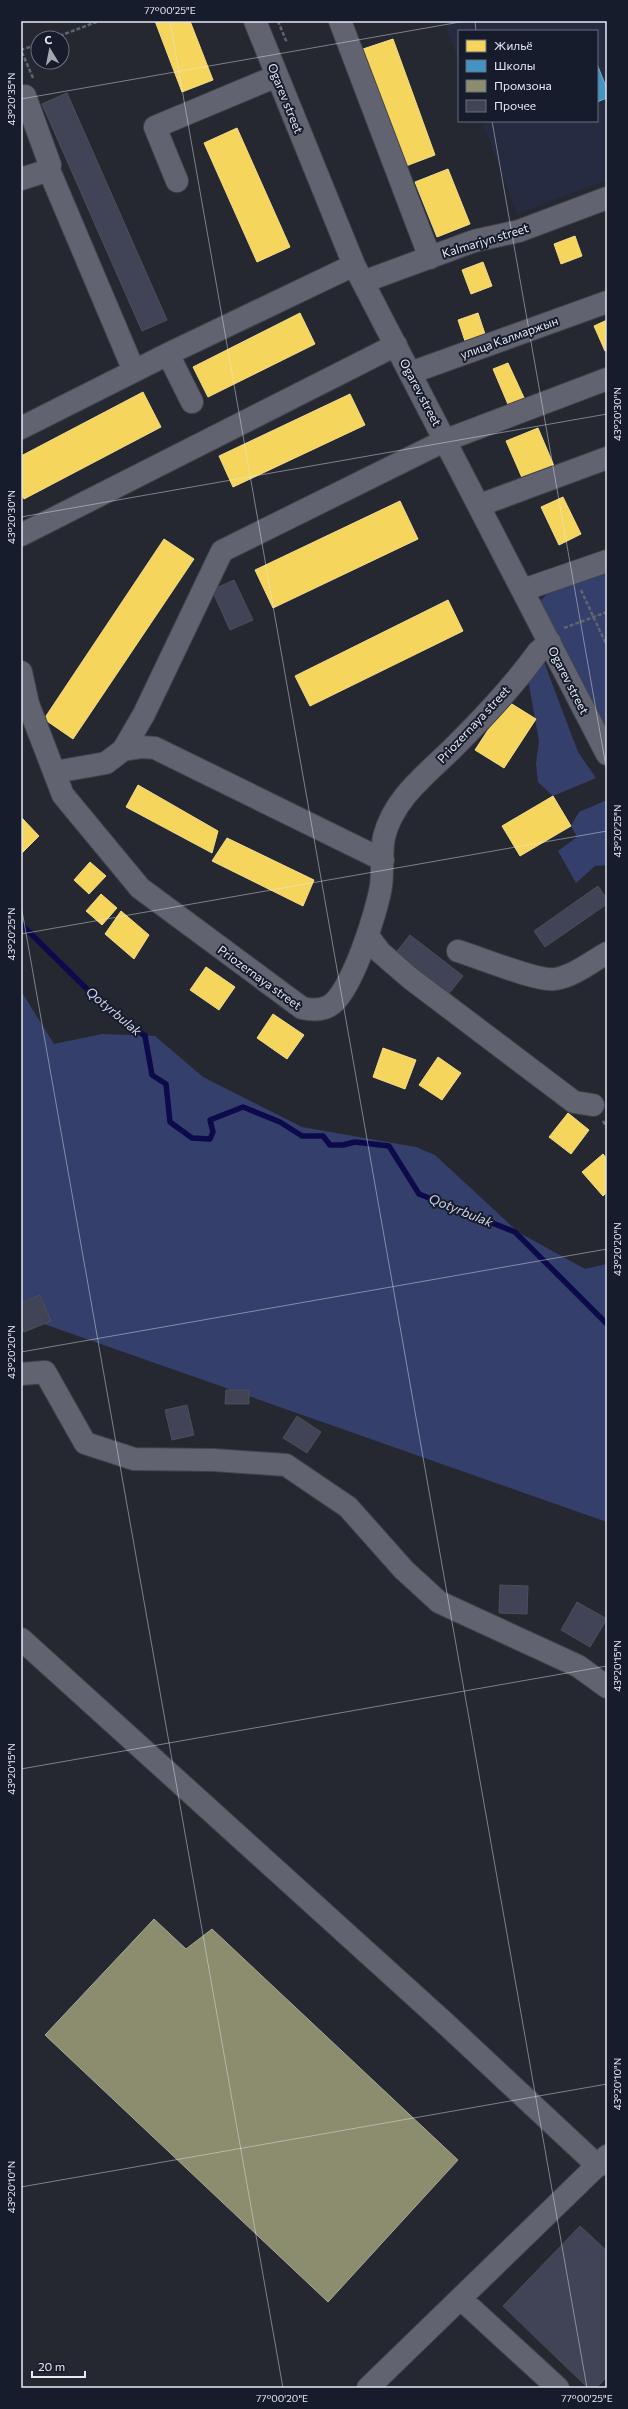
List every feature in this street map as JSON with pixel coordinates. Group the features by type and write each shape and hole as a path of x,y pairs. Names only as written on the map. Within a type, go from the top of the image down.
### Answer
{"street":[{"name":"Ogarev street","path":"255,21 359,273 480,504 523,590 555,636 607,754"},
{"path":"340,21 430,258"},
{"path":"177,181 155,127 277,76"},
{"path":"26,96 50,165 48,170 134,371"},
{"path":"21,180 48,170"},
{"name":"Kalmarjyn street","path":"21,428 168,354 359,273 430,258 474,241 519,231 607,198"},
{"name":"улица Калмаржын","path":"410,372 607,302"},
{"path":"21,535 396,345"},
{"path":"168,354 192,402"},
{"path":"55,772 106,763 123,750 144,714 222,551 446,440 607,379"},
{"path":"480,504 607,458"},
{"path":"523,590 607,561"},
{"name":"Priozernaya street","path":"21,672 28,704 63,795 140,888 302,1008 313,1011 329,1006 342,994 368,936 380,888 384,838 395,809 412,787 458,743 538,652 555,636"},
{"path":"123,750 142,747 155,748 383,860"},
{"path":"368,936 380,952 410,978 574,1102 593,1105"},
{"path":"458,950 534,976 553,980 568,976 607,953"},
{"path":"21,1374 45,1372 85,1443 134,1459 214,1460 286,1465 348,1508 404,1570 440,1602 578,1666 607,1687"},
{"path":"21,1639 447,2025 602,2161 368,2388"},
{"path":"461,2299 558,2388"}],"path":[{"path":"70,32 99,21"},
{"path":"26,96 38,90 21,50 30,47"},
{"path":"573,573 607,646"},
{"path":"555,636 607,612"}],"shaded area":[{"path":"444,21 607,21 607,180 517,214 482,122 598,122 598,30 458,30 458,59"},
{"path":"607,572 607,735 540,601 550,591"},
{"path":"544,662 578,752 596,778 553,796 538,782 536,764 539,741 527,674"},
{"path":"607,800 607,865 595,866 576,883 558,851 577,837 571,826 579,812"},
{"path":"21,991 54,1044 102,1034 155,1036 203,1077 302,1127 416,1147 435,1155 518,1232 585,1269 607,1264 607,1522 21,1316"}],"building: Жильё":[{"path":"155,21 190,21 213,80 182,92"},
{"path":"393,39 435,155 406,166 363,49"},
{"path":"237,128 290,247 257,262 204,143"},
{"path":"448,169 470,224 437,237 415,182"},
{"path":"575,236 582,256 561,264 554,244"},
{"path":"483,262 492,286 471,294 462,270"},
{"path":"300,313 315,344 208,397 193,367"},
{"path":"478,313 486,337 466,344 458,320"},
{"path":"607,320 607,350 605,351 594,326"},
{"path":"508,363 526,402 510,409 493,369"},
{"path":"143,392 161,427 24,499 21,493 21,456"},
{"path":"350,394 365,425 233,487 219,456"},
{"path":"538,428 554,466 523,480 506,441"},
{"path":"563,497 581,534 559,545 541,507"},
{"path":"400,501 418,539 273,608 255,570"},
{"path":"164,539 194,559 73,739 44,719"},
{"path":"448,600 463,631 310,706 295,676"},
{"path":"507,701 536,719 504,768 475,750"},
{"path":"138,785 218,831 212,853 126,807"},
{"path":"553,796 571,826 520,856 502,826"},
{"path":"21,817 39,836 21,854"},
{"path":"227,838 314,880 303,906 212,861"},
{"path":"90,862 106,876 89,894 74,880"},
{"path":"101,894 117,908 102,925 86,911"},
{"path":"121,911 149,935 134,959 105,934"},
{"path":"206,967 235,987 219,1010 190,990"},
{"path":"273,1014 304,1035 287,1059 257,1038"},
{"path":"383,1048 416,1060 405,1089 373,1077"},
{"path":"438,1057 461,1073 442,1100 419,1085"},
{"path":"568,1113 589,1130 571,1154 549,1137"},
{"path":"603,1154 607,1159 607,1192 603,1196 582,1172"}],"building: Школы":[{"path":"598,66 607,89 607,98 598,102"}],"building: Промзона":[{"path":"154,1919 186,1949 212,1929 458,2160 328,2302 45,2035"}],"building: Прочее":[{"path":"67,93 167,320 142,331 42,104"},
{"path":"234,580 253,620 230,630 212,590"},
{"path":"598,886 607,899 607,904 545,947 534,931"},
{"path":"410,935 463,976 447,996 394,955"},
{"path":"40,1295 51,1321 24,1332 21,1324 21,1303"},
{"path":"226,1390 249,1390 249,1404 225,1404"},
{"path":"187,1405 194,1435 172,1440 165,1410"},
{"path":"297,1416 321,1432 307,1453 283,1438"},
{"path":"500,1585 528,1586 527,1614 499,1613"},
{"path":"577,1602 607,1619 590,1647 561,1630"},
{"path":"580,2226 607,2251 607,2377 596,2388 588,2388 503,2306"}],"waterway":[{"name":"Qotyrbulak","path":"21,924 92,994 145,1036 152,1075 166,1084 170,1122 192,1138 210,1139 213,1132 210,1120 243,1107 280,1122 302,1136 323,1136 330,1145 343,1145 355,1142 389,1146 419,1194 515,1232 607,1324"}]}
